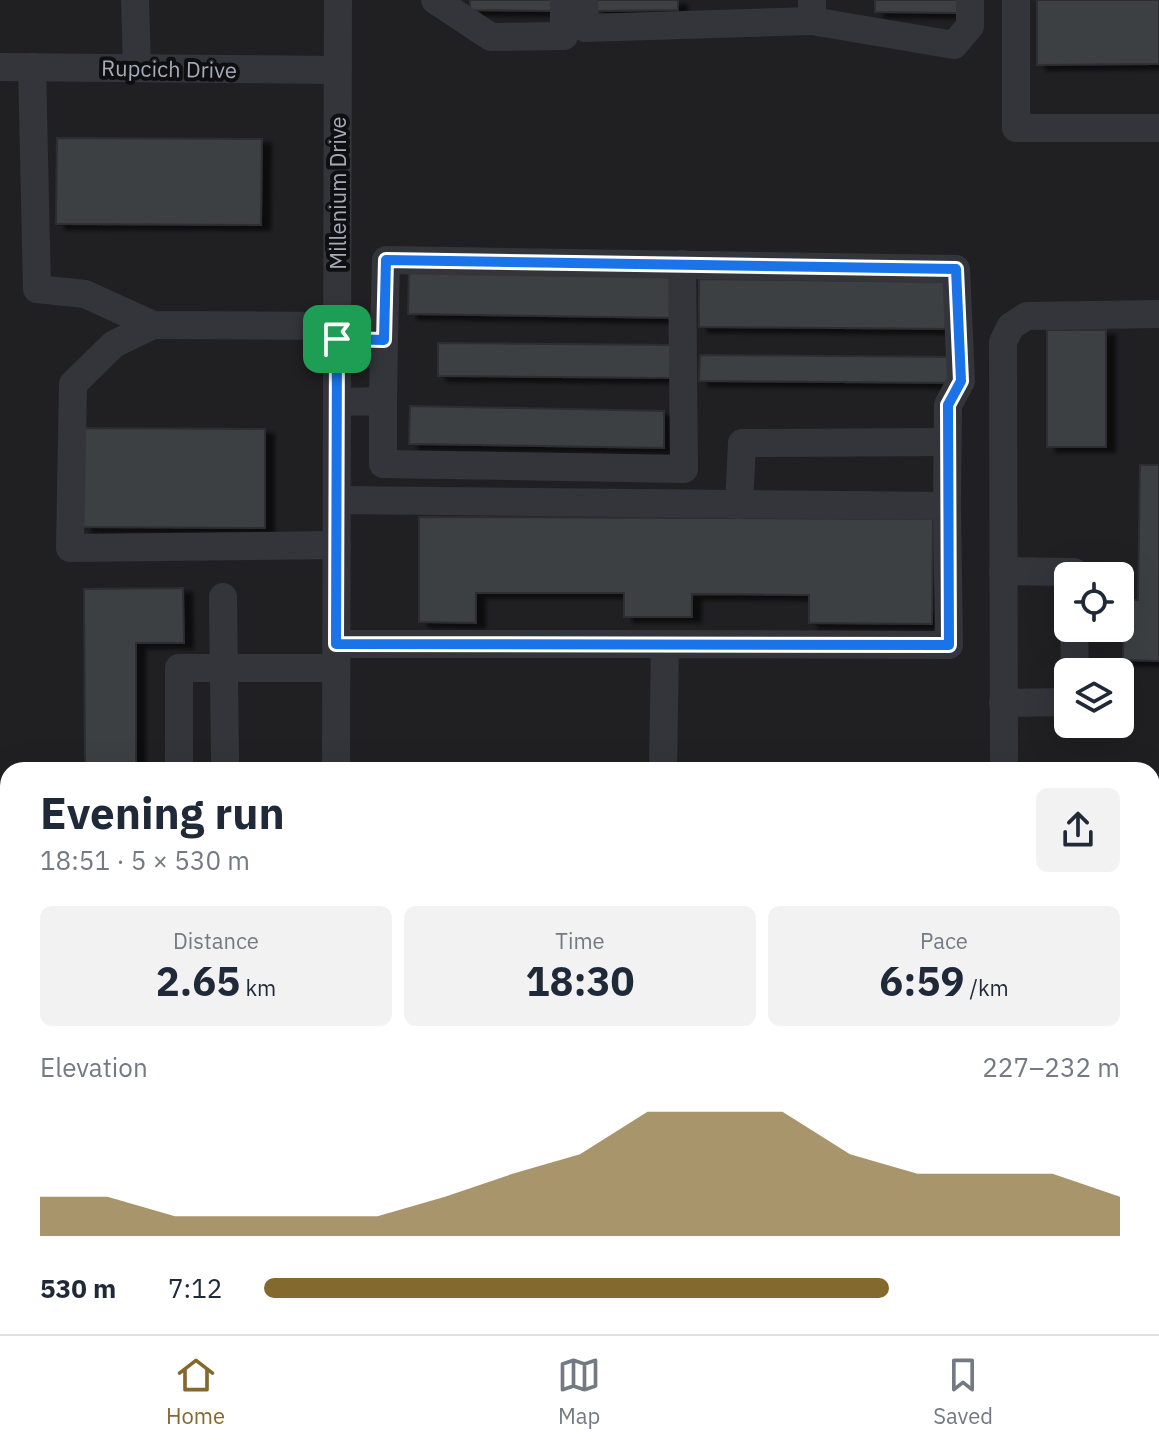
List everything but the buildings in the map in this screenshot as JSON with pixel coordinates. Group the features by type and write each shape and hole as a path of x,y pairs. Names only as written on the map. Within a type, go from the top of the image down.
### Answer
{"street":[{"path":"135,0 137,68"},
{"name":"Millenium Drive","path":"336,762 338,0"},
{"path":"435,0 491,37 564,36 564,0"},
{"path":"584,0 585,28 744,11 812,11 954,45 970,26 970,0"},
{"path":"1016,0 1016,128 1159,128"},
{"name":"Rupcich Drive","path":"0,67 338,70"},
{"path":"32,67 37,289 85,294 153,325 337,332 384,340"},
{"path":"179,761 179,668 223,669 336,656 665,644 949,645 948,405 961,381 956,269 682,264 386,260 383,464 684,469 682,264"},
{"path":"1004,762 1003,342 1011,326 1027,316 1159,314"},
{"path":"153,325 114,344 73,384 70,548 337,545"},
{"path":"337,402 383,401"},
{"path":"739,505 742,443 947,442"},
{"path":"337,500 947,506"},
{"path":"1003,571 1054,572"},
{"path":"223,597 225,760"},
{"path":"663,762 665,644"},
{"path":"1003,703 1054,702"}],"shaded area":[{"path":"0,0 1159,0 1159,762 0,762"}],"route":[{"path":"386,260 956,269 961,381 948,405 949,645 336,644 337,339 384,340 386,260"}]}
